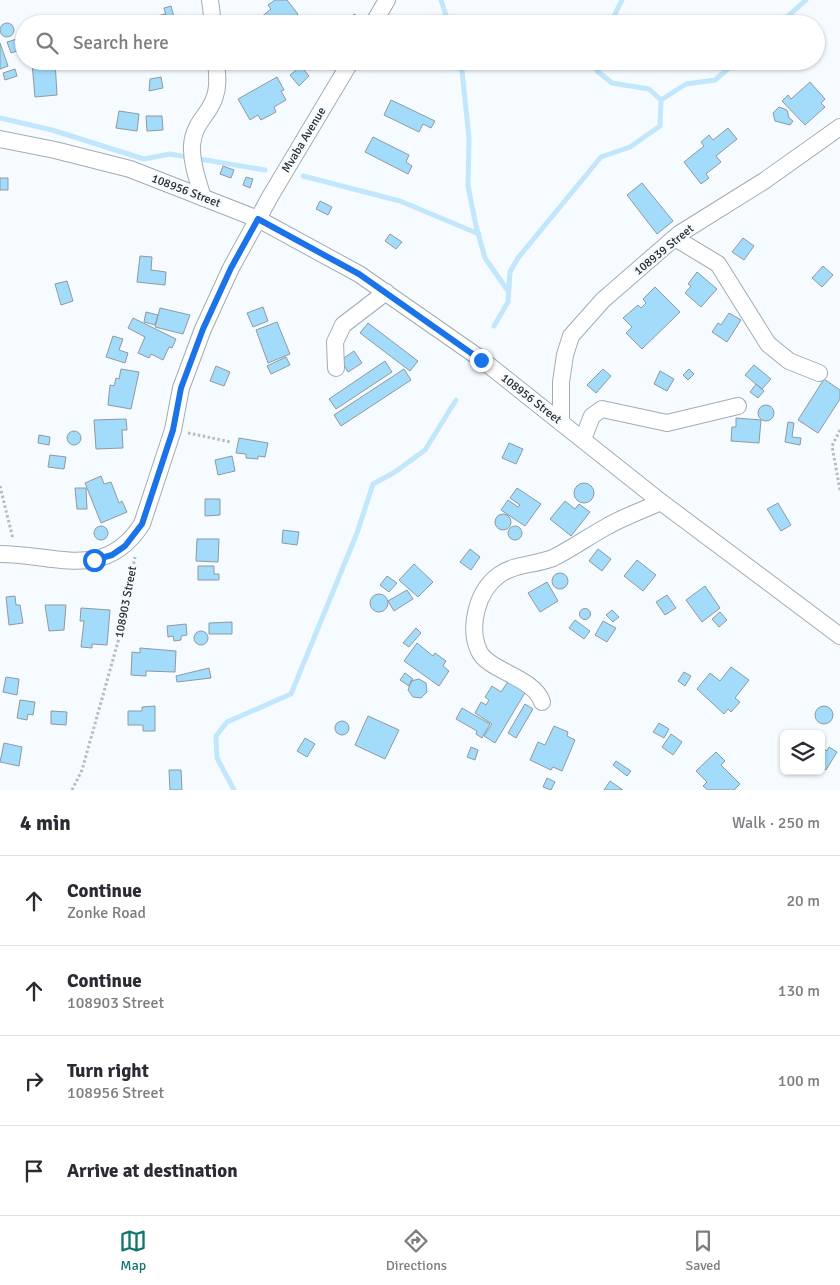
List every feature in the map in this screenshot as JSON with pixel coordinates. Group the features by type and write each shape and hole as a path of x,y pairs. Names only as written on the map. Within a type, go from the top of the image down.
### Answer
{"street":[{"path":"210,0 212,15"},
{"path":"378,15 387,0"},
{"path":"203,198 192,158 192,144 200,119 215,97 216,70"},
{"name":"Mvaba Avenue","path":"258,219 346,70"},
{"name":"108939 Street","path":"561,423 561,382 565,356 571,336 602,300 675,238 764,181 840,127"},
{"name":"108956 Street","path":"0,139 55,150 130,169 258,219 359,274 481,360 661,502 840,636"},
{"path":"0,554 17,554 78,562 99,559 125,546 142,524 173,430 181,388 203,329 231,268 258,219"},
{"path":"675,238 718,264 768,344 789,361 819,373"},
{"path":"336,368 335,342 342,325 386,292"},
{"path":"583,439 592,416 602,409 667,423 738,406"},
{"path":"542,702 540,694 531,686 480,653 474,636 474,614 487,589 497,576 507,570 552,558 607,526 661,502"}],"path":[{"path":"173,430 231,442"},
{"path":"840,430 832,446 840,490"},
{"path":"0,486 17,554"},
{"name":"108903 Street","path":"72,790 82,770 119,638 136,553"}],"building":[{"path":"275,0 287,0 298,14 264,15 271,9 268,5"},
{"path":"171,6 173,15 166,15 164,8"},
{"path":"7,23 12,25 14,30 12,35 7,37 2,35 0,30 2,25"},
{"path":"15,40 15,52 11,53 7,42"},
{"path":"0,43 8,66 0,69"},
{"path":"15,69 17,76 5,80 3,73"},
{"path":"33,70 56,70 57,95 35,97"},
{"path":"296,70 304,70 309,76 299,86 290,75"},
{"path":"161,77 163,88 149,91 150,79"},
{"path":"277,77 284,90 281,91 286,100 274,107 276,112 261,120 258,115 250,120 238,99"},
{"path":"810,82 825,99 821,103 825,107 805,125 782,101 788,95 791,99"},
{"path":"391,100 435,121 431,128 423,124 419,132 384,115"},
{"path":"779,107 787,110 789,118 793,121 790,125 775,121 773,113"},
{"path":"119,111 139,114 137,131 116,128"},
{"path":"146,116 162,116 163,130 147,131"},
{"path":"728,128 737,139 716,156 721,162 706,174 709,178 701,184 684,162 704,146 701,142 709,135 713,140"},
{"path":"373,137 409,155 406,162 412,166 408,174 365,152"},
{"path":"223,166 234,170 231,178 220,174"},
{"path":"246,177 253,179 250,188 243,185"},
{"path":"0,178 8,178 8,190 0,190"},
{"path":"642,183 673,221 657,234 627,195"},
{"path":"320,201 332,207 328,215 316,209"},
{"path":"390,234 402,242 396,249 385,241"},
{"path":"743,238 754,246 744,260 732,252"},
{"path":"140,256 152,257 151,270 166,272 165,285 137,282"},
{"path":"823,266 833,275 822,287 812,278"},
{"path":"697,272 717,289 701,307 685,293 691,286 688,284"},
{"path":"67,281 73,301 61,305 55,284"},
{"path":"655,287 680,312 642,349 626,333 632,327 623,318 638,305 641,308 646,303 643,299"},
{"path":"263,307 268,321 253,327 247,313"},
{"path":"160,308 190,315 183,334 155,327"},
{"path":"146,312 158,315 155,325 144,322"},
{"path":"729,313 741,320 727,342 712,332 718,323 721,325"},
{"path":"133,318 176,339 172,348 169,347 163,360 151,354 149,358 138,353 145,337 128,328"},
{"path":"277,322 290,354 268,363 256,330"},
{"path":"368,323 418,361 410,371 360,333"},
{"path":"113,336 123,339 119,350 128,353 125,363 106,357"},
{"path":"354,351 362,363 348,372 341,360"},
{"path":"286,357 290,365 271,374 267,366"},
{"path":"385,361 392,372 336,409 329,399"},
{"path":"754,365 771,379 762,389 745,375"},
{"path":"216,366 230,372 224,386 210,381"},
{"path":"121,369 139,372 131,409 108,405 110,385 114,386 116,378 119,379"},
{"path":"404,369 411,380 341,426 334,415"},
{"path":"603,369 611,376 596,393 587,385"},
{"path":"689,369 694,374 688,380 683,375"},
{"path":"660,371 674,379 667,391 654,384"},
{"path":"824,379 840,390 840,399 818,433 798,420"},
{"path":"756,384 764,391 758,398 750,392"},
{"path":"763,405 769,405 774,410 772,419 763,421 758,416 758,410"},
{"path":"736,418 761,420 759,443 731,441 732,427 736,427"},
{"path":"126,419 127,430 122,430 123,448 96,449 94,420"},
{"path":"788,422 794,423 792,437 801,438 800,445 785,442"},
{"path":"71,431 77,431 81,438 77,445 71,445 67,441 67,435"},
{"path":"39,435 50,437 49,445 38,443"},
{"path":"239,438 268,443 265,457 258,456 258,459 246,458 246,454 236,453"},
{"path":"509,443 523,449 516,464 502,458"},
{"path":"50,455 66,457 64,469 48,467"},
{"path":"232,456 235,471 218,475 215,460"},
{"path":"101,476 104,484 111,482 119,503 122,501 127,512 101,523 85,483"},
{"path":"584,483 591,486 594,493 591,500 584,503 577,500 574,493 577,486"},
{"path":"75,488 86,488 87,509 77,509"},
{"path":"517,488 541,504 525,526 501,510 508,500 518,507 520,505 510,498"},
{"path":"205,499 220,499 220,515 205,516"},
{"path":"565,501 575,509 579,504 590,512 571,536 550,519"},
{"path":"778,503 791,525 781,531 767,509"},
{"path":"503,514 509,516 511,522 509,528 503,530 497,528 495,522 497,516"},
{"path":"101,526 106,528 108,533 106,538 101,540 96,538 94,533 96,528"},
{"path":"512,526 518,526 522,533 518,540 512,540 508,536 508,530"},
{"path":"283,530 299,532 297,545 282,543"},
{"path":"197,539 219,539 218,562 196,561"},
{"path":"470,549 480,557 471,570 460,562"},
{"path":"598,549 611,559 602,571 589,561"},
{"path":"637,560 656,575 643,591 624,576"},
{"path":"414,564 433,582 418,597 399,580"},
{"path":"198,566 214,566 214,574 219,574 219,580 198,580"},
{"path":"560,573 568,581 560,589 552,581"},
{"path":"387,576 397,583 389,592 380,585"},
{"path":"547,582 558,601 540,612 528,593"},
{"path":"705,586 720,608 702,622 686,600"},
{"path":"407,590 413,599 394,611 388,601"},
{"path":"379,594 385,597 388,603 385,609 379,612 373,609 370,603 373,597"},
{"path":"667,595 676,608 665,615 656,602"},
{"path":"15,596 16,605 20,605 23,623 9,625 6,597"},
{"path":"45,605 66,605 64,630 49,631"},
{"path":"81,608 110,610 107,645 92,644 92,648 81,647 84,621 80,621"},
{"path":"585,608 591,614 585,620 579,614"},
{"path":"612,610 619,617 613,622 606,615"},
{"path":"720,612 727,620 719,627 712,619"},
{"path":"575,620 590,631 584,639 569,628"},
{"path":"603,621 616,628 607,642 595,635"},
{"path":"232,622 232,634 209,634 209,623"},
{"path":"186,624 187,635 181,636 181,640 174,641 173,636 168,637 167,626"},
{"path":"416,628 421,633 409,647 403,643"},
{"path":"198,631 204,631 208,638 204,645 198,645 194,641 194,635"},
{"path":"417,643 433,656 435,653 446,661 443,666 449,671 439,686 404,661"},
{"path":"140,648 176,651 175,672 146,671 146,676 131,675 132,652 140,653"},
{"path":"731,667 749,680 735,698 740,702 731,712 728,709 724,714 697,689 710,673 720,681"},
{"path":"209,668 211,678 177,682 176,676"},
{"path":"684,672 691,676 685,686 678,681"},
{"path":"405,673 413,679 409,686 400,680"},
{"path":"6,677 19,679 17,695 3,692"},
{"path":"419,679 426,683 427,692 421,698 413,697 408,690 411,681"},
{"path":"509,680 526,691 495,743 484,736 492,724 475,713 481,702 486,705 489,700 485,697 492,686 501,692"},
{"path":"20,700 35,702 33,715 28,714 27,720 17,718"},
{"path":"525,704 533,709 516,738 508,733"},
{"path":"155,706 155,731 143,731 143,725 128,725 128,711 142,711 142,707"},
{"path":"824,706 830,709 833,715 830,721 824,724 818,721 815,715 818,709"},
{"path":"462,708 490,724 482,738 476,734 477,731 456,719"},
{"path":"51,711 67,712 66,725 51,724"},
{"path":"368,716 399,730 385,759 355,745"},
{"path":"342,721 347,723 349,728 347,733 342,735 337,733 335,728 337,723"},
{"path":"659,723 669,729 664,738 653,732"},
{"path":"554,726 568,732 567,736 575,740 562,771 553,767 551,770 530,760 538,742 545,745"},
{"path":"671,734 682,742 673,755 662,747"},
{"path":"305,738 315,744 307,757 297,751"},
{"path":"4,743 22,747 19,766 0,762"},
{"path":"471,747 478,750 475,760 467,757"},
{"path":"829,747 837,752 826,770 825,750 827,751"},
{"path":"716,752 725,761 721,765 740,784 734,790 708,790 703,786 707,782 696,771"},
{"path":"616,761 631,771 627,776 613,765"},
{"path":"169,770 181,770 182,790 170,790"},
{"path":"547,778 555,782 551,790 543,787"},
{"path":"610,781 623,790 604,790"}],"waterway":[{"path":"441,0 446,15"},
{"path":"614,15 622,0"},
{"path":"789,15 806,0"},
{"path":"462,70 469,138 468,186 476,226 485,258 508,291"},
{"path":"494,326 508,302 510,272 518,258 601,157 630,147 660,126 661,100 649,89 612,83 597,70"},
{"path":"661,100 686,84 715,80 727,70"},
{"path":"0,118 52,130 144,159 170,154 265,170"},
{"path":"303,176 400,201 479,234"},
{"path":"234,790 217,758 216,736 227,722 291,694 357,533 373,484 395,472 425,450 456,400"}],"route":[{"path":"94,560 112,555 125,546 142,524 173,430 181,388 203,329 231,268 258,219 359,274 481,360"}]}
